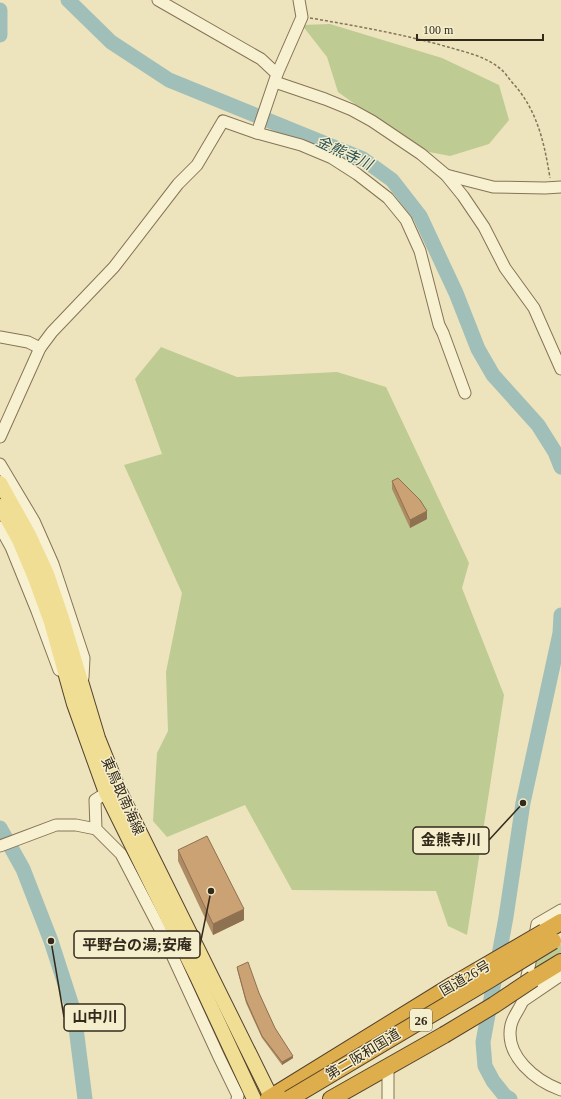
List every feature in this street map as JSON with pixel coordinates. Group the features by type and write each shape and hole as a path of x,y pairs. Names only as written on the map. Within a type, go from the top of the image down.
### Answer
{"highway":[{"name":"国道26号","path":"270,1098 451,986 553,936 561,922"},
{"name":"第二阪和国道","path":"289,1099 489,980 553,936"},
{"name":"26","path":"331,1099 444,1035 561,962"}],"main road":[{"name":"東鳥取南海線","path":"0,483 4,501 51,622 74,704 106,793 198,979 254,1099"},
{"name":"東鳥取南海線","path":"4,501 29,535 47,574 62,618 98,738 118,788 270,1098"}],"street":[{"path":"158,0 261,59 275,80 352,110 372,121 421,154 446,175 463,196 484,227 505,268 534,308 561,369"},
{"path":"258,130 275,80 302,17 299,0"},
{"path":"0,437 40,348 52,332 114,267 178,184 197,165 223,120 258,130 332,158 357,174 388,198 406,220 420,251 438,325 443,333 465,393"},
{"path":"446,175 493,187 556,187"},
{"path":"0,337 28,342 40,348"},
{"path":"0,464 34,521 53,564 84,658 82,687"},
{"path":"0,527 11,547 37,611 56,664 74,704"},
{"path":"96,829 95,800 106,793"},
{"path":"0,846 56,825 76,825 96,829 121,854 159,927 238,1096 236,1099"},
{"path":"561,910 537,924 522,1001 514,1015 510,1034 515,1053 521,1063 530,1072 544,1082 561,1090"},
{"path":"522,1001 561,975"},
{"path":"388,1066 388,1099"}],"path":[{"path":"302,17 369,28 417,38 475,55 499,67 518,89 537,122 556,187"}],"green space":[{"path":"330,24 442,58 499,85 509,120 489,144 450,156 424,151 338,92 327,57 302,25"},
{"path":"161,347 237,377 337,372 386,387 469,563 462,588 504,695 467,935 448,926 436,891 292,890 245,805 167,837 153,821 157,753 168,731 166,672 182,593 124,465 162,454 135,379"},
{"path":"561,944 561,956 533,970 535,962"}],"building":[{"path":"398,478 420,500 427,511 410,520 392,481"},
{"path":"207,836 244,909 213,924 178,850"},
{"path":"248,962 259,993 275,1028 293,1056 282,1062 262,1036 246,1000 237,967"}],"waterway":[{"name":"金熊寺川","path":"68,0 111,42 169,80 363,159 392,180 420,216 456,293 478,349 493,375 538,425 555,452 561,467"},
{"path":"0,10 0,35"},
{"name":"金熊寺川","path":"510,1099 505,1096 493,1081 485,1066 483,1042 506,917 523,803 560,633 561,615"},
{"path":"0,828 23,869 51,941 74,1012 85,1099"}],"place":[{"name":"金熊寺川","path":"523,803"},
{"name":"平野台の湯;安庵","path":"211,891"},
{"name":"山中川","path":"51,941"}]}
